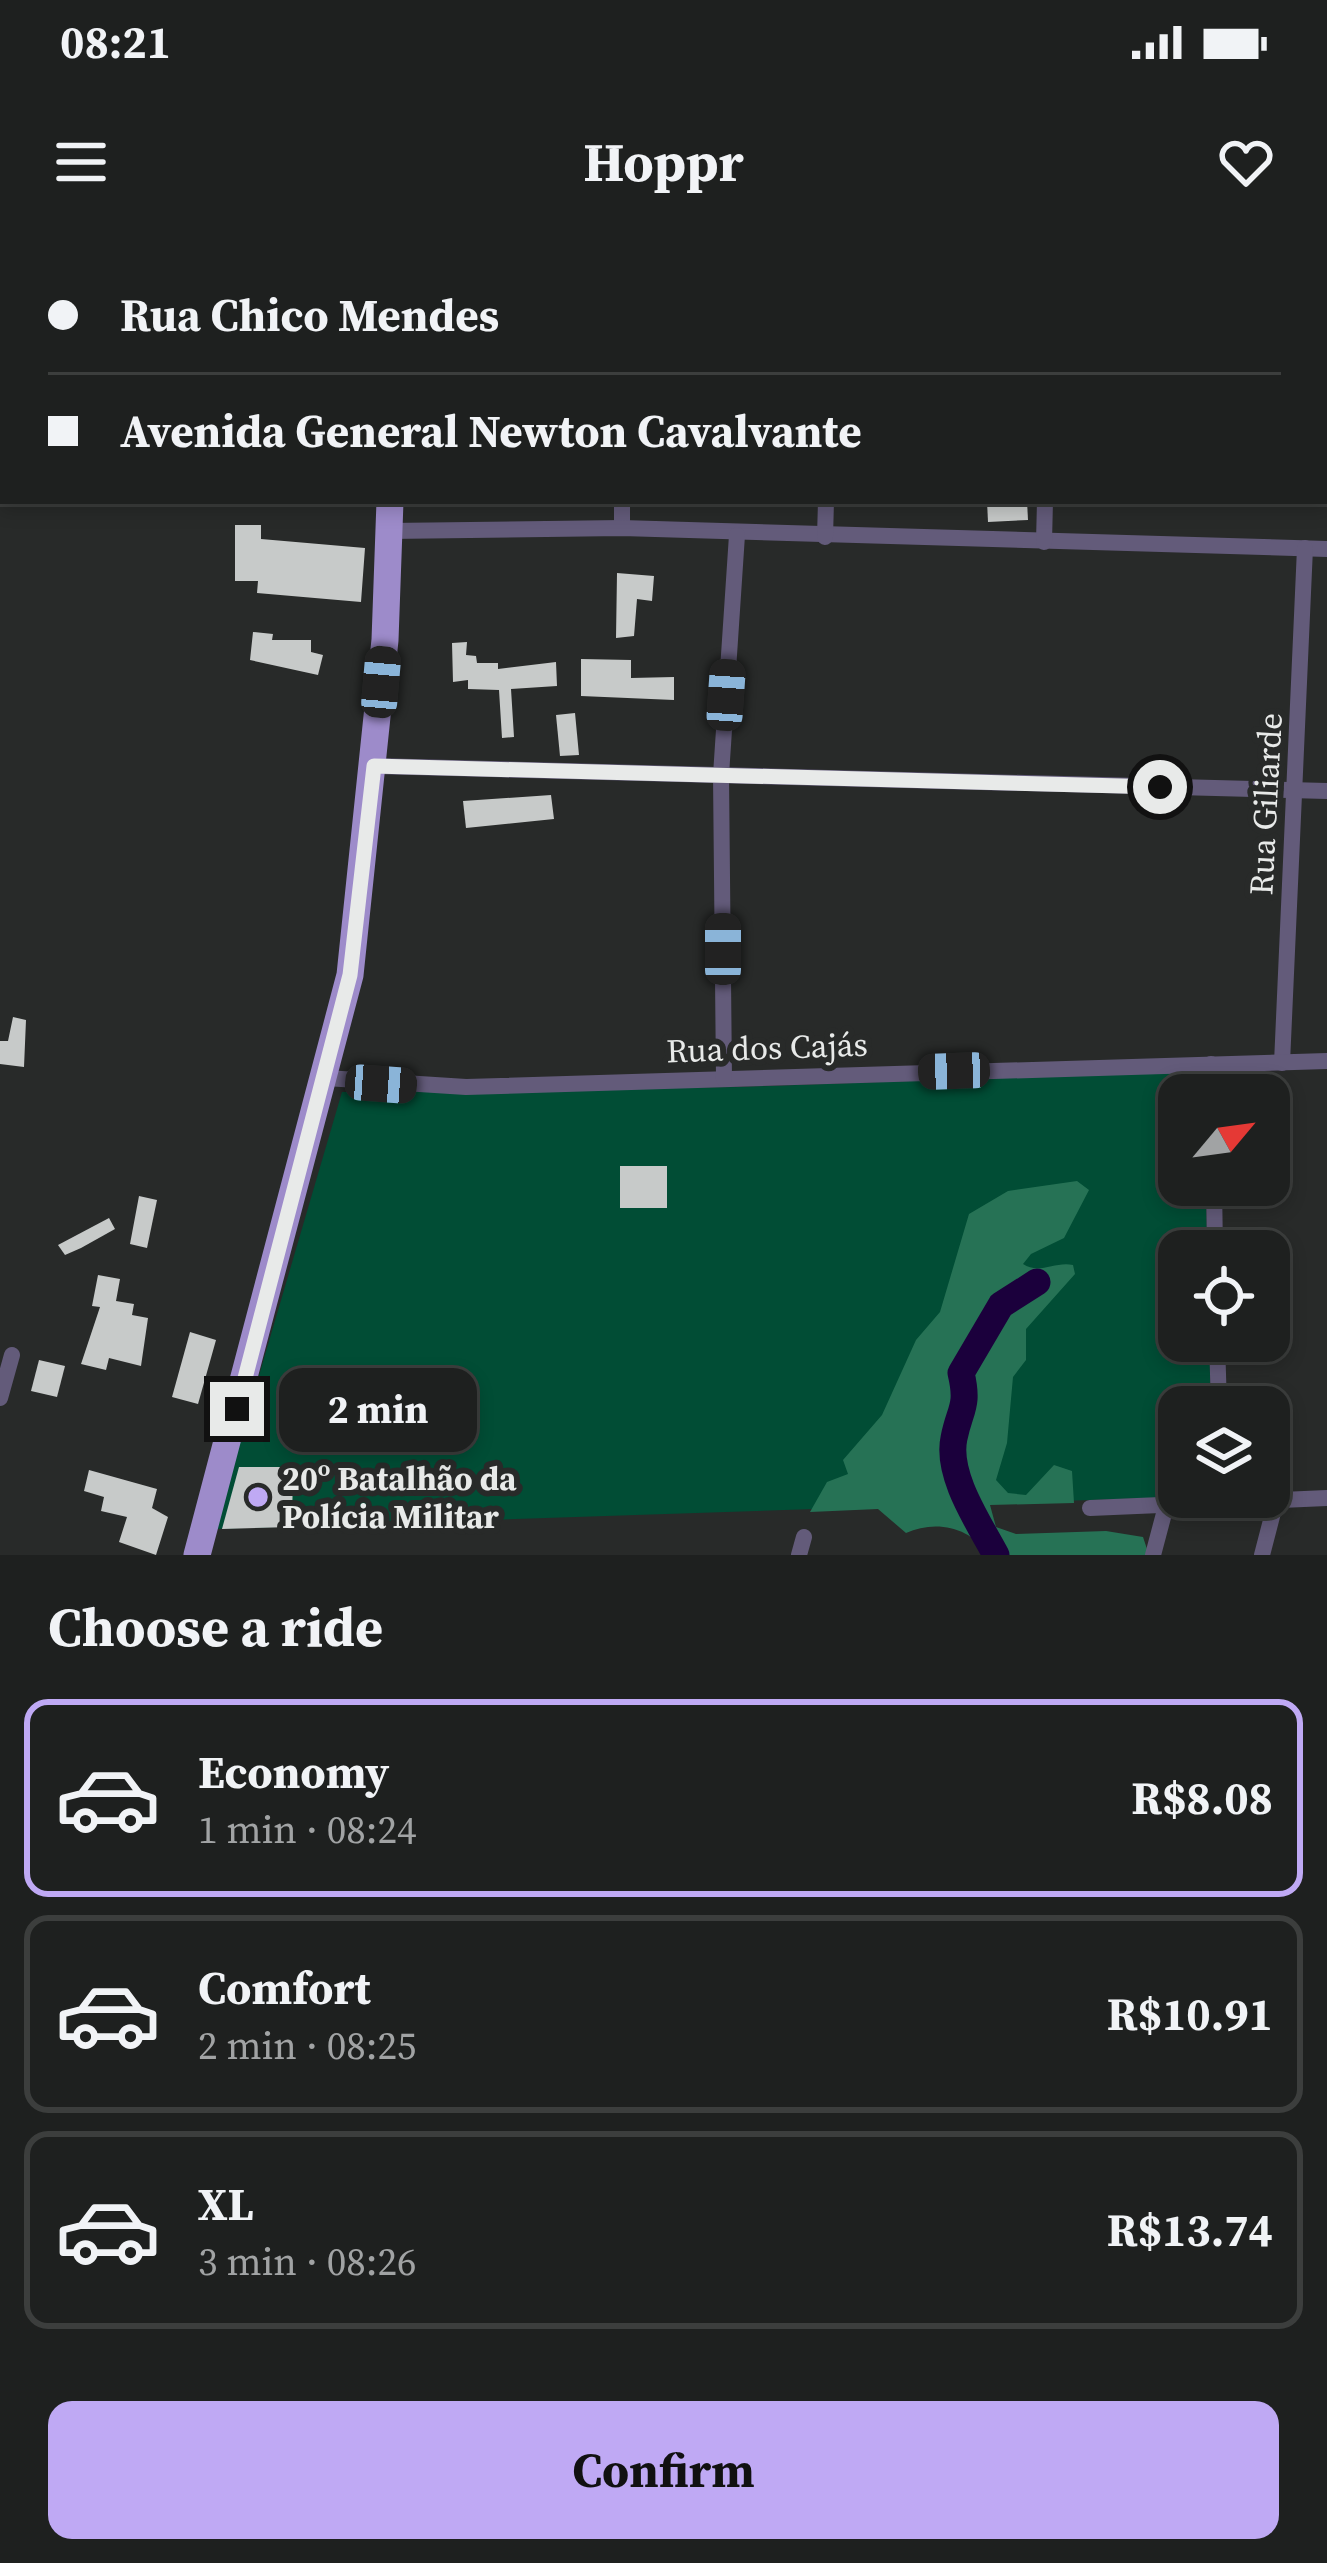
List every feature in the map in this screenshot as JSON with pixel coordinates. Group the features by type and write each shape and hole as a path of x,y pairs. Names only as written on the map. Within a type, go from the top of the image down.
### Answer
{"main road":[{"path":"197,1555 326,1078 357,932 374,766 390,504"}],"street":[{"path":"622,504 622,528"},
{"path":"825,537 826,504"},
{"path":"1044,542 1045,504"},
{"path":"389,531 622,528 736,535 1327,549"},
{"path":"724,1079 721,775 736,535"},
{"name":"Rua Giliarde","path":"1282,1063 1305,548"},
{"path":"374,766 1327,791"},
{"name":"Rua dos Cajás","path":"326,1078 415,1087 1327,1061"},
{"path":"1210,1064 1210,1074"},
{"path":"0,1398 12,1355"},
{"path":"1290,1500 1327,1498"},
{"path":"1090,1508 1158,1506"},
{"path":"1153,1555 1163,1518"},
{"path":"1262,1555 1272,1518"}],"green space":[{"path":"1203,1071 1158,1074 1158,1206 1206,1206 1207,1230 1158,1230 1158,1362 1210,1362 1210,1386 1158,1386 1158,1498 214,1529 342,1092 737,1087"},
{"path":"1077,1181 1089,1190 1064,1238 1031,1254 1023,1264 1035,1268 1073,1265 1075,1274 1026,1329 1026,1360 1013,1377 1007,1443 996,1480 1008,1493 1026,1495 1054,1465 1072,1471 1074,1503 990,1505 996,1527 1016,1534 1106,1531 1143,1537 1149,1555 987,1555 962,1532 928,1527 906,1533 878,1509 810,1512 827,1482 848,1474 843,1460 882,1415 916,1340 940,1312 969,1214 1008,1191"}],"building":[{"path":"987,504 1027,504 1028,520 988,522"},
{"path":"235,525 261,525 261,539 365,548 361,602 257,593 258,581 235,581"},
{"path":"617,573 654,576 652,601 637,599 634,636 616,638"},
{"path":"253,632 273,634 272,640 311,640 311,652 323,655 318,675 250,660"},
{"path":"467,642 466,655 476,656 477,663 498,663 498,669 556,662 557,686 511,689 514,737 502,738 499,690 468,689 468,680 453,682 452,643"},
{"path":"581,659 631,660 631,678 674,677 674,700 581,696"},
{"path":"575,713 579,755 560,756 556,715"},
{"path":"551,795 554,819 466,828 463,801"},
{"path":"13,1017 26,1020 24,1067 0,1064 0,1041 8,1041"},
{"path":"620,1166 667,1166 667,1208 620,1208"},
{"path":"139,1196 157,1200 147,1248 130,1244"},
{"path":"109,1218 115,1229 81,1248 65,1255 58,1245"},
{"path":"98,1275 120,1279 116,1301 134,1304 132,1315 148,1318 141,1366 109,1358 106,1370 81,1364 100,1307 92,1306"},
{"path":"190,1332 216,1340 198,1404 172,1397"},
{"path":"39,1360 65,1366 57,1397 31,1391"},
{"name":"20º Batalhão da Polícia Militar","path":"239,1467 293,1467 292,1527 222,1529"},
{"path":"89,1470 157,1489 152,1508 168,1517 156,1555 119,1542 127,1517 101,1511 104,1497 84,1491"}],"waterway":[{"path":"996,1555 955,1467 954,1438 964,1401 961,1373 1001,1305 1037,1282"}],"place":[{"name":"20º Batalhão da Polícia Militar","path":"258,1497"}],"route":[{"path":"237,1409 350,975 374,766 1160,787"}]}
